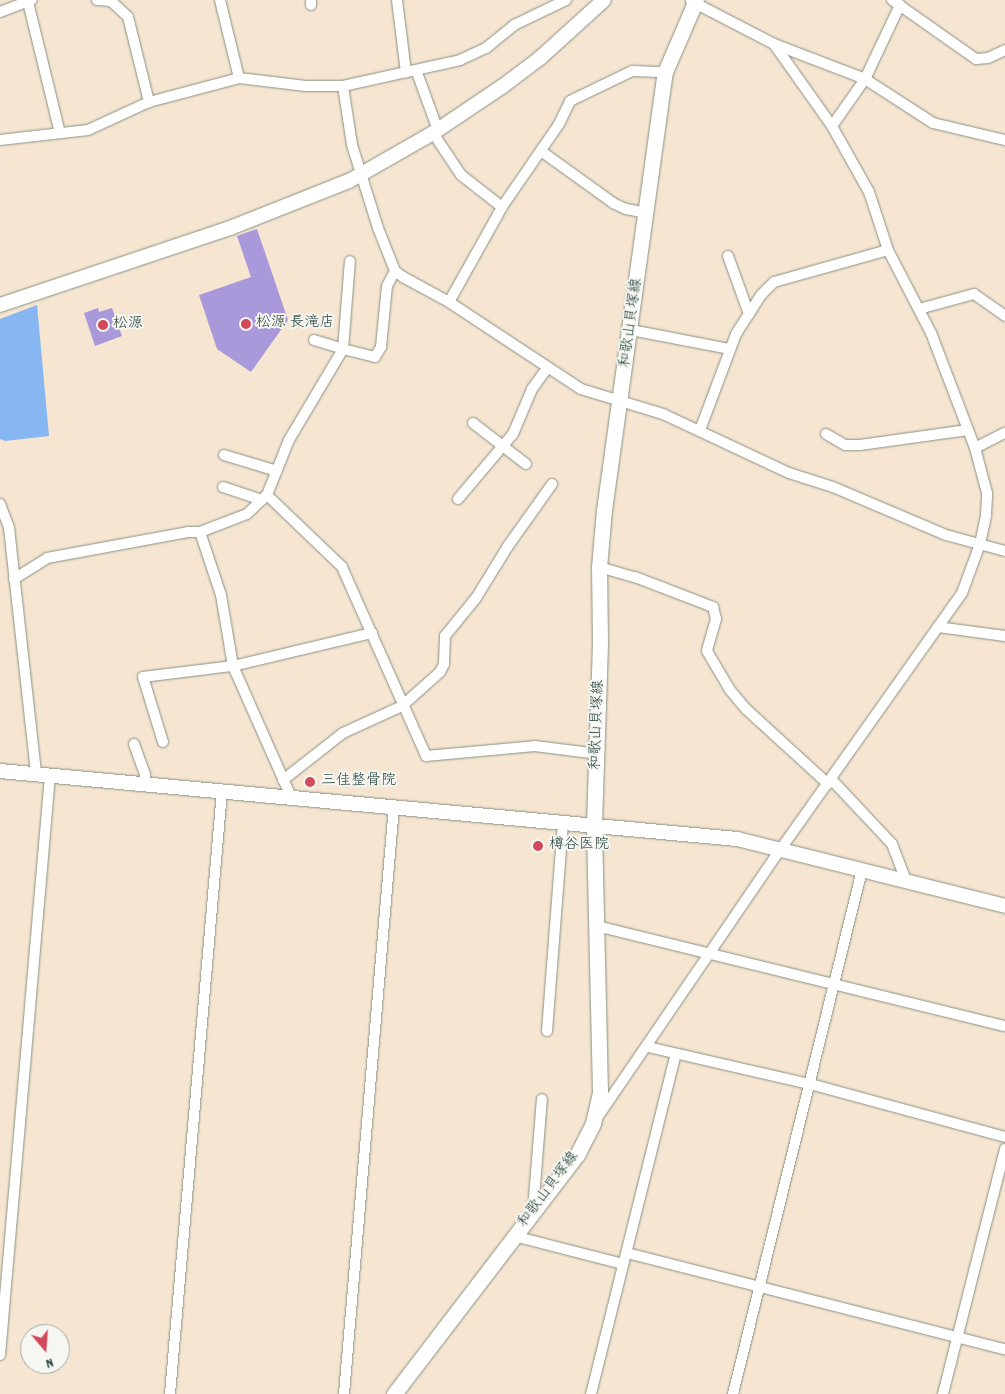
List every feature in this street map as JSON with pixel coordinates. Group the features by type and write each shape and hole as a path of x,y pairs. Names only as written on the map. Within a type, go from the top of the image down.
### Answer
{"main road":[{"name":"和歌山貝塚線","path":"394,1394 577,1155 593,1123 602,1078 594,824 598,754 599,567 604,510 648,213 665,72 693,1"}],"street":[{"path":"96,0 113,1 128,17 149,102"},
{"path":"220,0 239,78"},
{"path":"397,0 411,71 436,131 461,175 502,207"},
{"path":"0,140 88,130 149,102 239,78 306,86 343,86 460,60 486,48 514,25 566,0"},
{"path":"0,306 230,228 318,195 436,131 540,58 604,0"},
{"path":"0,12 30,1 60,133"},
{"path":"693,1 774,44 865,79 933,123 1005,140"},
{"path":"832,126 865,79 897,2 976,59 988,58 1005,50"},
{"path":"593,1123 648,1047 780,850 830,782 962,593 980,544 987,493 975,448 919,308 888,250 869,192 832,126 774,44"},
{"path":"449,302 502,207 541,151 570,101 632,71 665,72"},
{"path":"343,86 347,119 378,228 395,271 449,302 581,390 663,414 789,473 833,487 946,535 1005,552"},
{"path":"541,151 613,203 626,209 648,213"},
{"path":"700,430 730,349 749,314 774,282 888,250"},
{"path":"728,256 749,314"},
{"path":"14,579 47,558 188,532 200,532 247,514 265,497 289,440 343,349 350,261"},
{"path":"314,340 375,357 381,346 387,286 395,271"},
{"path":"919,308 974,294 1005,316"},
{"path":"631,330 730,349"},
{"path":"458,500 513,434 532,389 547,368"},
{"path":"473,423 501,448 526,464"},
{"path":"826,434 845,445 860,445 968,430"},
{"path":"975,448 1005,432"},
{"path":"224,455 277,471"},
{"path":"283,780 343,733 402,706 440,672 444,664 445,636 476,598 508,546 552,484"},
{"path":"222,487 265,497 342,567 402,706 426,756 535,746 598,754"},
{"path":"0,504 9,528 14,579 43,774 0,1355"},
{"path":"200,532 221,595 233,666 291,797"},
{"path":"599,567 635,576 713,607 716,619 707,650 730,690 746,709 830,782 892,844 906,881"},
{"path":"938,627 1005,636"},
{"path":"163,742 143,677 233,666 372,633"},
{"path":"134,744 145,776 144,784"},
{"path":"0,771 594,824 737,839 1005,906"},
{"path":"170,1394 222,791"},
{"path":"344,1394 394,806"},
{"path":"547,1031 563,822"},
{"path":"733,1394 862,870"},
{"path":"597,926 1005,1026"},
{"path":"648,1047 810,1084 1005,1137"},
{"path":"591,1394 676,1054"},
{"path":"533,1211 542,1099"},
{"path":"944,1394 1005,1149"},
{"path":"514,1236 623,1264"},
{"path":"627,1253 1005,1349"}],"water":[{"path":"37,305 49,436 5,441 0,439 0,319"}],"building":[{"path":"257,229 288,320 251,372 217,349 199,295 251,277 237,236"},
{"name":"松源","path":"98,308 99,312 112,308 122,336 95,346 84,313"}],"place":[{"name":"松源 長滝店","path":"246,324"},
{"name":"松源","path":"103,325"},
{"name":"三佳整骨院","path":"310,782"},
{"name":"樽谷医院","path":"538,846"}]}
